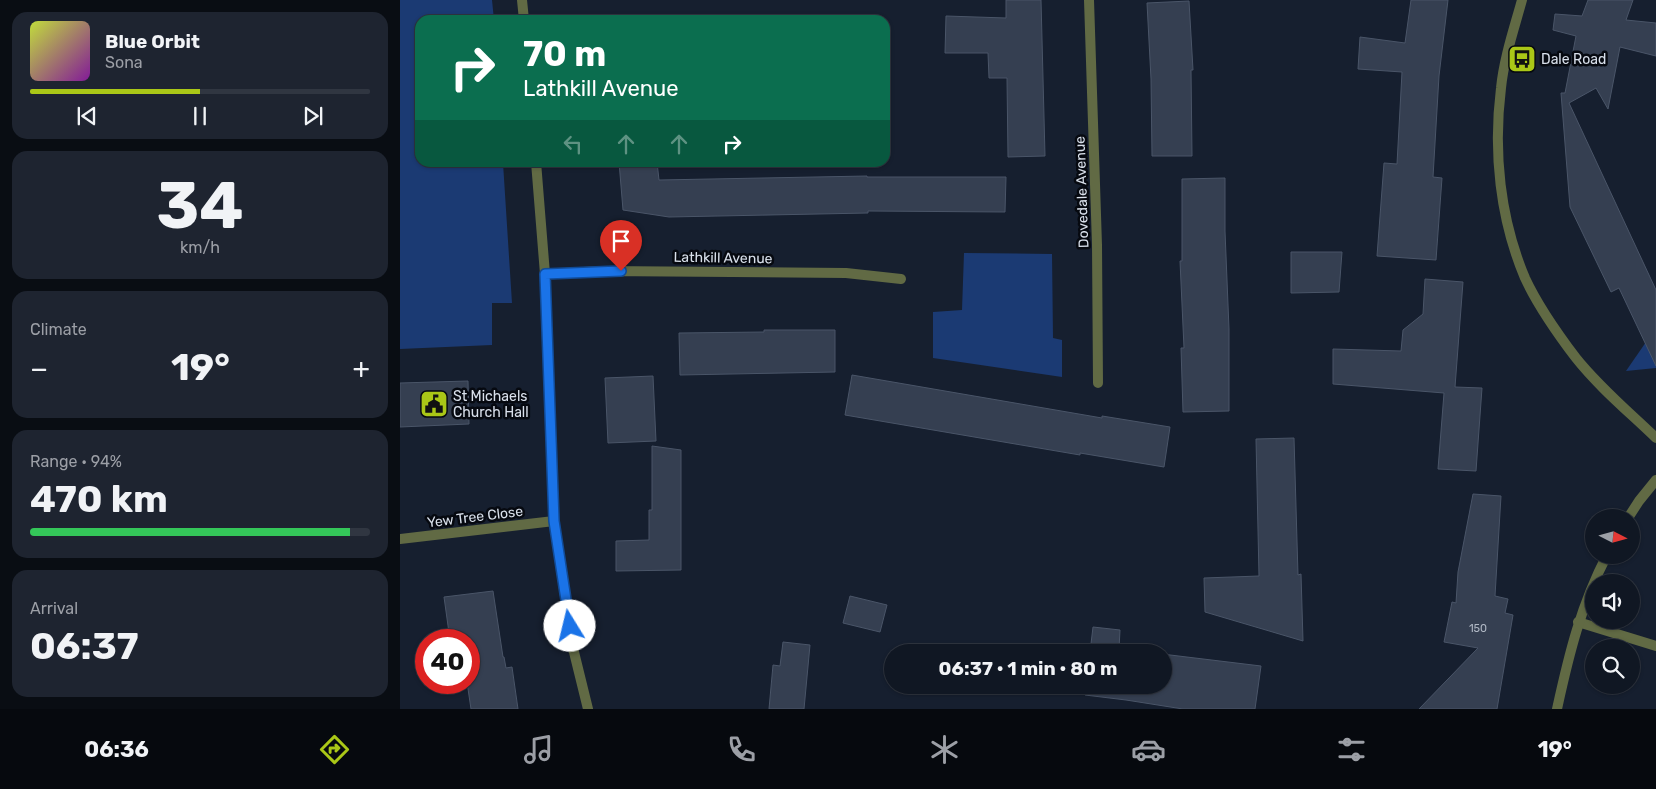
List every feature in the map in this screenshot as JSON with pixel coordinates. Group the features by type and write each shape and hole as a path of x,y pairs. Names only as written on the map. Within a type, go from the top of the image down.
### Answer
{"street":[{"path":"522,0 524,15"},
{"name":"Dovedale Avenue","path":"1089,0 1098,245 1098,383"},
{"path":"1522,0 1506,62 1499,114 1500,179 1511,233 1526,278 1555,329 1576,359 1599,384 1656,438"},
{"path":"536,167 545,274 554,521 572,644 588,709"},
{"name":"Lathkill Avenue","path":"545,274 603,271 846,273 901,279"},
{"path":"1634,509 1656,480"},
{"name":"Yew Tree Close","path":"400,539 554,521"},
{"path":"1557,709 1578,622 1602,564"},
{"path":"1578,622 1656,646"}],"shaded area":[{"path":"400,0 492,0 494,15 415,15 415,167 503,167 512,303 492,303 492,345 400,349"},
{"path":"964,253 1052,254 1053,338 1062,340 1062,377 933,358 933,312 962,310"},
{"path":"1656,334 1656,368 1626,371 1646,342"}],"building":[{"path":"1006,0 1041,0 1045,156 1008,157 1007,78 989,78 988,53 945,53 946,16 1006,18"},
{"path":"1411,0 1448,0 1439,76 1433,177 1442,178 1436,260 1377,256 1384,163 1397,164 1402,72 1358,69 1360,37 1405,43"},
{"path":"1588,0 1633,0 1626,20 1656,23 1656,56 1620,47 1608,109 1596,88 1569,103 1656,290 1656,366 1619,288 1611,292 1570,207 1561,93 1565,93 1576,36 1553,30 1555,14 1582,16"},
{"path":"1189,1 1193,70 1191,70 1192,156 1152,156 1151,79 1147,3"},
{"path":"619,167 658,167 659,180 867,176 1006,177 1005,212 868,211 868,213 669,217 623,210"},
{"path":"1225,178 1229,411 1183,412 1181,348 1184,348 1180,261 1182,261 1182,179"},
{"path":"1291,252 1342,252 1339,292 1291,293"},
{"path":"1425,279 1463,282 1455,387 1482,388 1476,471 1438,469 1444,393 1333,384 1333,349 1401,351 1403,330 1423,314"},
{"path":"764,330 835,330 835,372 680,375 679,333 764,332"},
{"path":"852,375 1102,418 1102,416 1170,427 1164,467 1080,453 1080,455 845,415"},
{"path":"653,376 656,441 608,443 605,378"},
{"name":"St Michaels Church Hall","path":"468,381 469,424 400,427 400,383"},
{"path":"1294,438 1298,575 1301,574 1303,641 1205,612 1204,578 1259,576 1256,439"},
{"path":"652,446 681,450 681,570 616,571 616,541 649,540 649,510 652,510"},
{"path":"1473,494 1501,496 1495,596 1508,599 1505,613 1513,615 1497,709 1419,709 1478,648 1444,642 1452,602 1456,603 1458,572"},
{"path":"493,591 503,657 506,668 512,667 518,709 471,709 469,694 480,694 480,629 448,629 444,597"},
{"path":"850,596 887,605 880,632 843,623"},
{"path":"1093,627 1120,630 1119,644 1091,644"},
{"path":"783,642 810,645 804,709 769,709 773,665 780,666"},
{"path":"1172,655 1261,666 1255,709 1183,709 1085,695 1172,694"}],"place":[{"name":"Dale Road","path":"1522,59"},
{"name":"St Michaels Church Hall","path":"434,404"}],"route":[{"path":"570,626 554,521 545,274 621,271"}]}
